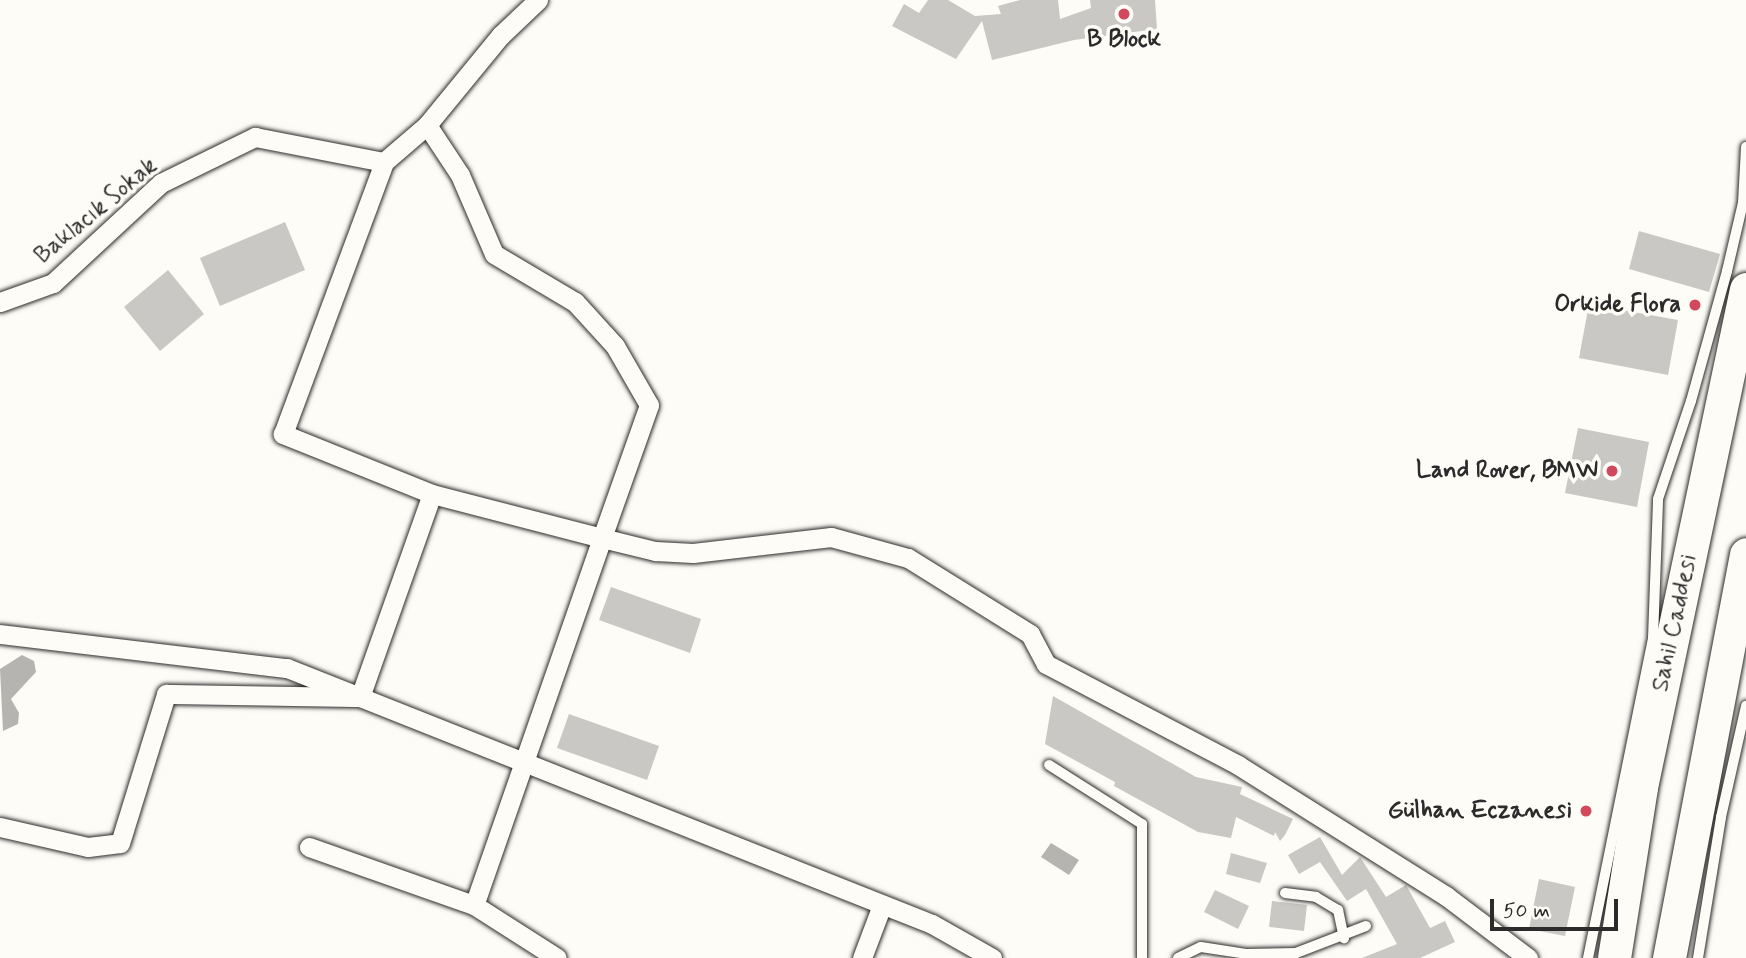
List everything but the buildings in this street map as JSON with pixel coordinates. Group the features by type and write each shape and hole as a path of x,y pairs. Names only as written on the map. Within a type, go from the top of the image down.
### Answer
{"highway":[{"name":"Sahil Caddesi","path":"1614,958 1640,788 1746,289"},
{"path":"1669,958 1746,554"}],"street":[{"path":"538,0 501,35 427,125 384,162 283,434 432,494 655,551 693,553 831,537 908,558 1030,634 1046,664 1238,765 1446,896 1528,958"},
{"path":"427,125 460,175 494,254 575,302 615,346 649,405 527,764 474,905"},
{"name":"Baklacık Sokak","path":"0,302 53,283 161,183 255,137 384,162"},
{"path":"360,697 432,494"},
{"path":"0,634 287,668 932,925 992,958"},
{"path":"0,827 88,847 120,843 166,694 360,697"},
{"path":"309,847 474,905 557,958"},
{"path":"862,958 882,905"}],"lane":[{"path":"1588,958 1653,638 1658,499 1692,401 1727,271 1743,203 1746,146"},
{"path":"1698,958 1721,817 1746,706"},
{"path":"1049,765 1142,824 1142,958"},
{"path":"1285,893 1316,897 1338,910 1344,938"},
{"path":"1178,958 1201,947 1296,953 1344,938 1366,926"}],"shaded area":[{"path":"22,655 34,661 36,672 11,699 19,713 18,724 3,731 0,669"},
{"path":"1051,843 1079,860 1069,875 1041,857"}],"place":[{"name":"B Block","path":"1124,14"},
{"name":"Orkide Flora","path":"1695,305"},
{"name":"Land Rover, BMW","path":"1612,471"},
{"name":"Gülhan Eczanesi","path":"1586,811"}]}
